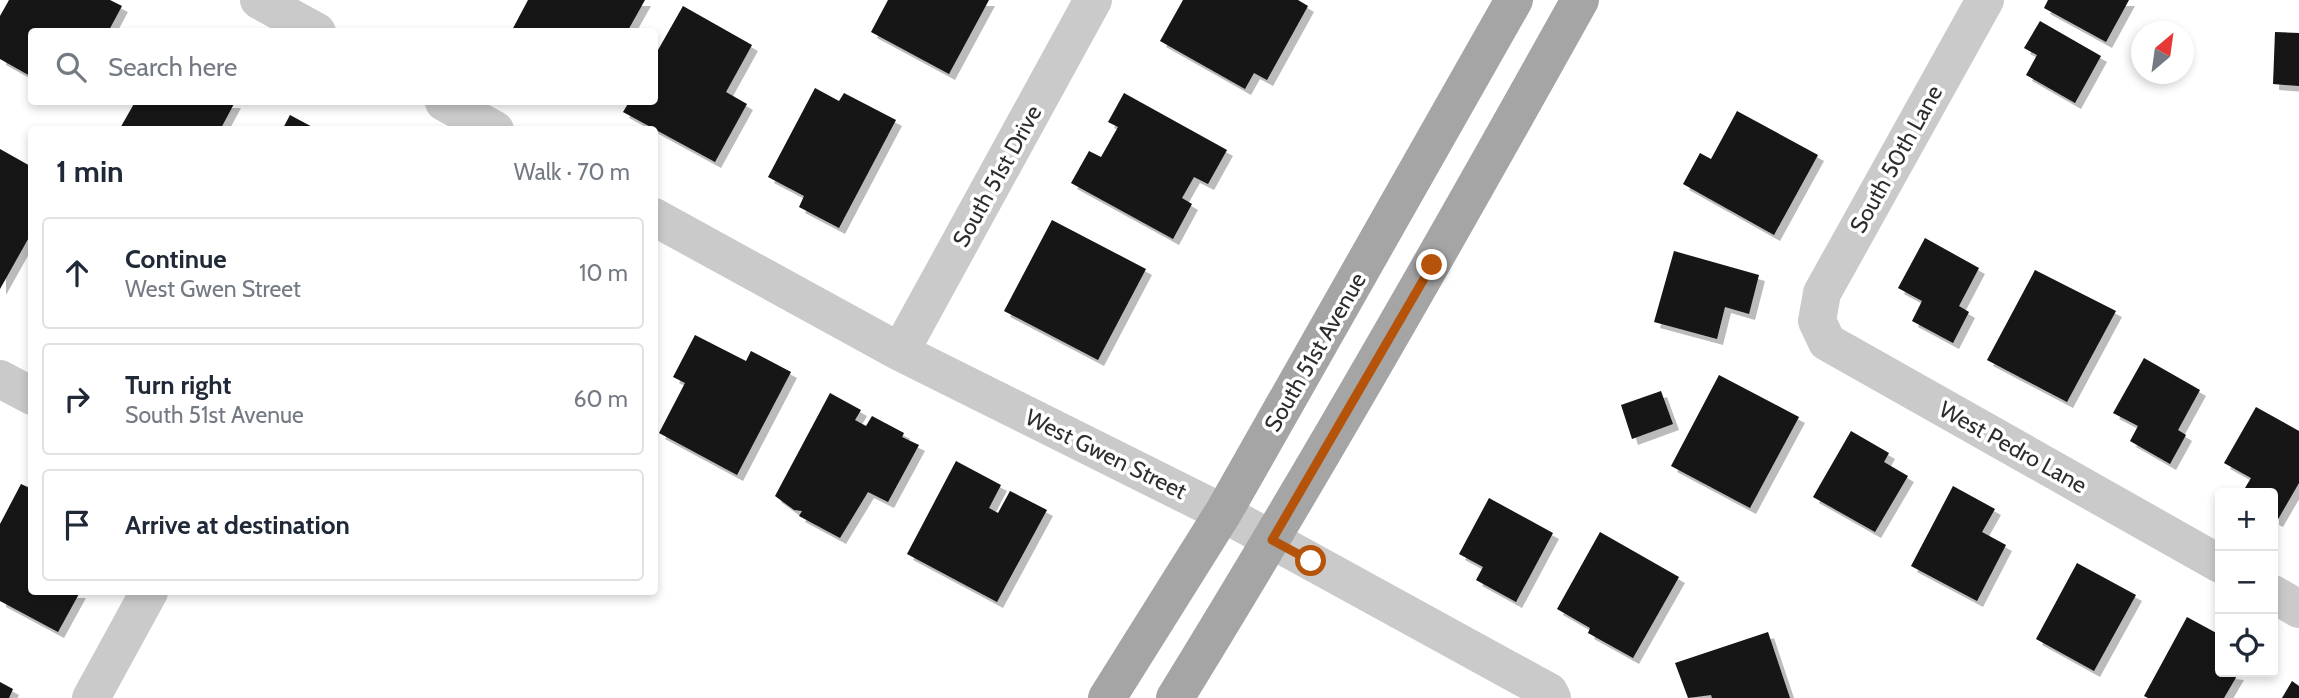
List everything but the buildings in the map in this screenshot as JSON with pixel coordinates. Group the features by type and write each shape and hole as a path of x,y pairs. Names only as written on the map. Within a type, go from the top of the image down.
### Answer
{"main road":[{"name":"South 51st Avenue","path":"1107,698 1223,513 1514,0"},
{"path":"1175,698 1272,540 1580,0"}],"street":[{"path":"259,0 310,28"},
{"name":"South 51st Drive","path":"900,352 1093,0"},
{"name":"South 50th Lane","path":"1817,321 1822,293 1985,0"},
{"path":"449,105 488,126"},
{"name":"West Gwen Street","path":"658,219 900,352 1223,513 1549,692 1552,698"},
{"name":"West Pedro Lane","path":"1817,321 1827,342 2215,561"},
{"path":"0,379 28,394"},
{"path":"91,698 147,595"},
{"path":"2278,597 2299,609"}],"route":[{"path":"1311,561 1272,540 1432,265"}]}
